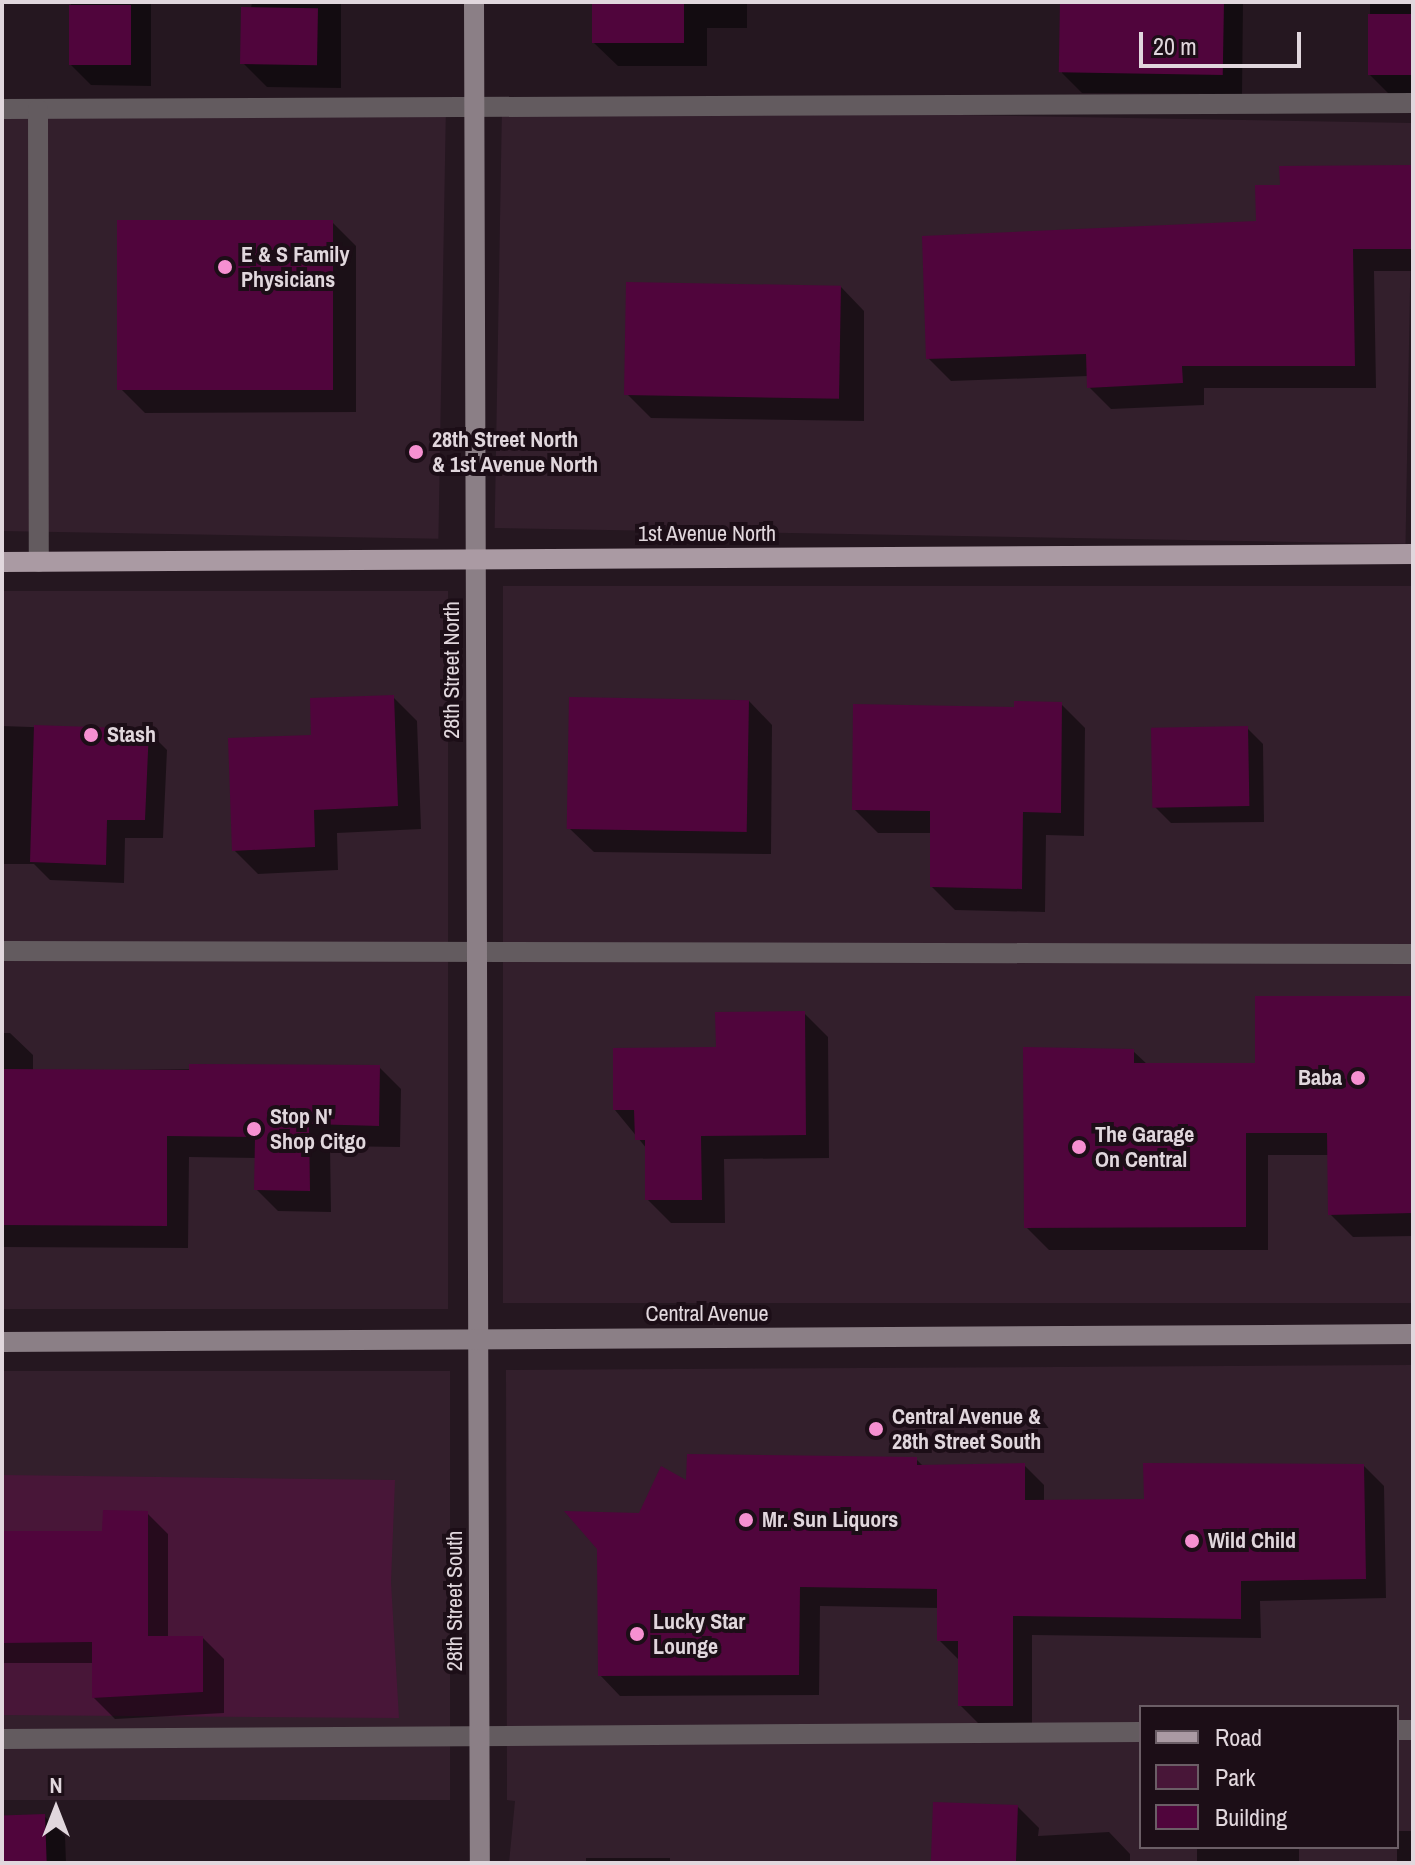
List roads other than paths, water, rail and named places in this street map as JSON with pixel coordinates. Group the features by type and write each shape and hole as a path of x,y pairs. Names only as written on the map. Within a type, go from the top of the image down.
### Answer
{"main road":[{"name":"1st Avenue North","path":"2,562 1413,554"}],"street":[{"name":"28th Street North","path":"474,2 478,1339"},
{"name":"Central Avenue","path":"2,1342 1413,1334"},
{"name":"28th Street South","path":"478,1339 480,1863"}],"lane":[{"path":"2,109 1413,103"},
{"path":"38,109 39,562"},
{"path":"2,951 1413,954"},
{"path":"2,1739 1139,1732"}],"place":[{"name":"E & S Family Physicians","path":"225,267"},
{"name":"28th Street North & 1st Avenue North","path":"416,452"},
{"name":"Stash","path":"91,735"},
{"name":"Baba","path":"1358,1078"},
{"name":"Stop N' Shop Citgo","path":"254,1129"},
{"name":"The Garage On Central","path":"1079,1147"},
{"name":"Central Avenue & 28th Street South","path":"876,1429"},
{"name":"Mr. Sun Liquors","path":"746,1520"},
{"name":"Wild Child","path":"1192,1541"},
{"name":"Lucky Star Lounge","path":"637,1634"}]}
